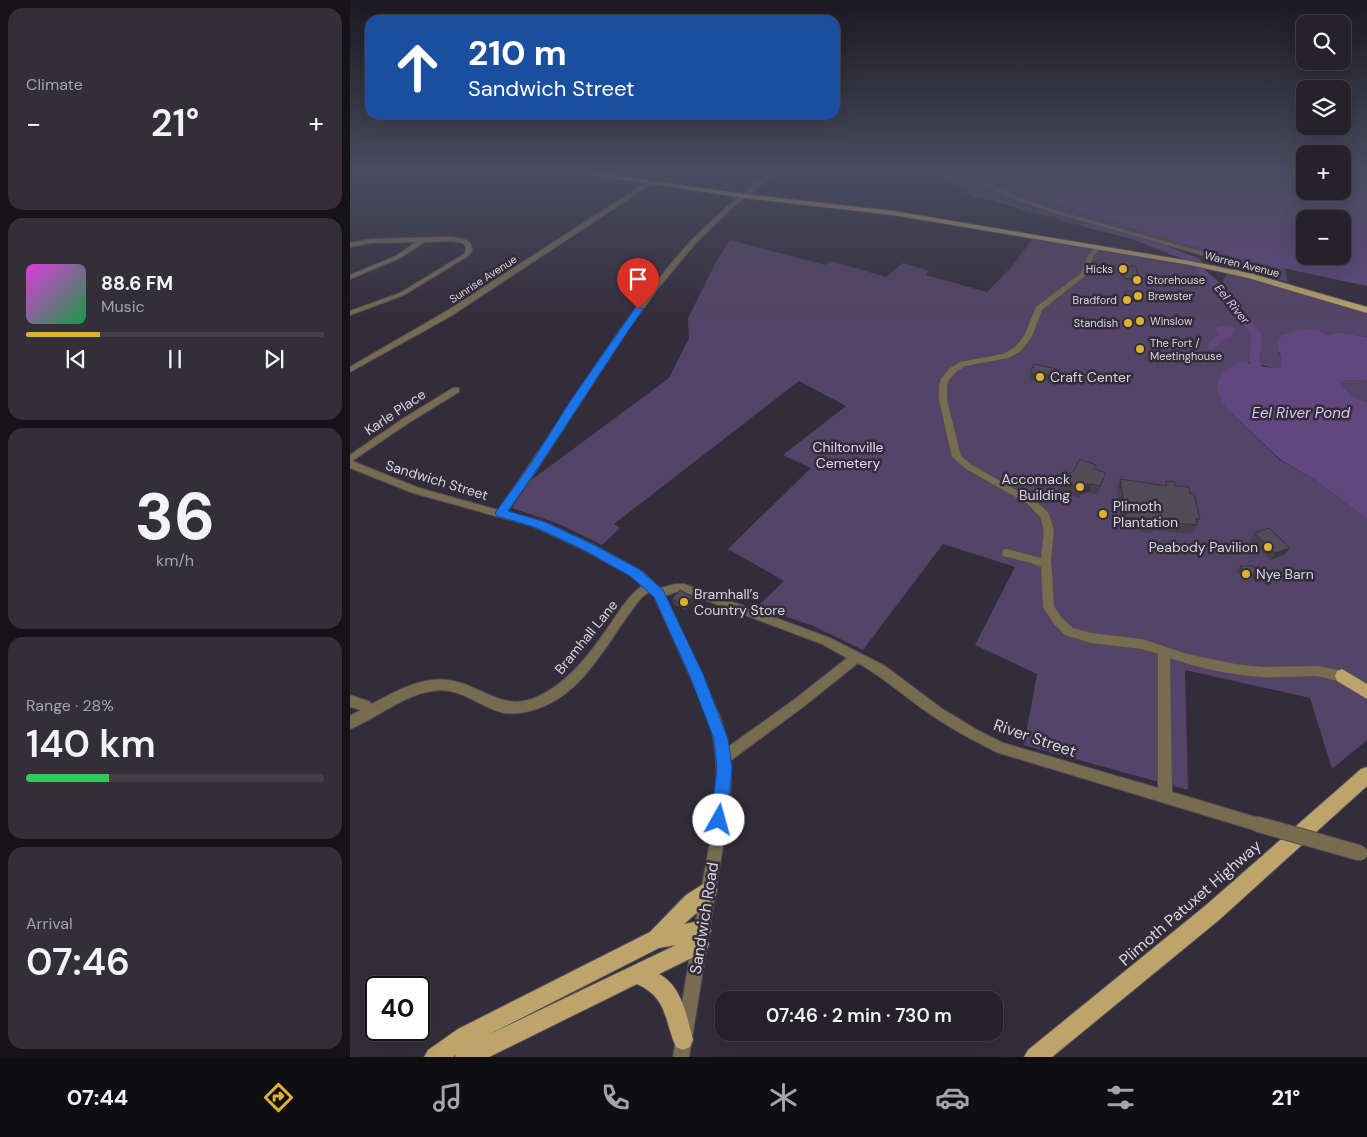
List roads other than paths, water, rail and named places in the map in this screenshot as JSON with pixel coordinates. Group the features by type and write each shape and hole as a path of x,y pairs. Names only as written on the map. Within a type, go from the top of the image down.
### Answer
{"main road":[{"name":"Warren Avenue","path":"942,221 1205,266 1237,273 1367,310"},
{"path":"1342,676 1367,683"},
{"path":"1342,676 1367,692"},
{"name":"Plimoth Patuxet Highway","path":"1035,1057 1212,912 1367,775"},
{"path":"434,1057 465,1036 657,939 693,902 708,890"},
{"path":"657,939 700,938"},
{"path":"466,1057 636,974 700,938"},
{"path":"636,974 652,980 664,991 675,1013 682,1049"}],"street":[{"name":"Sunrise Avenue","path":"350,370 448,314 589,221"},
{"path":"501,513 534,468 576,400 643,302 714,221"},
{"path":"1092,221 1232,262 1240,267 1237,273"},
{"path":"350,277 398,257 423,240"},
{"path":"350,245 371,241 462,240 468,244 469,252 432,277 402,294 350,313"},
{"path":"1088,246 1091,255"},
{"path":"1098,247 1091,255 1083,275 1039,309 1028,336 1018,349 1005,356 963,364 950,373 943,384 942,392 955,453 960,461 1031,502 1044,513 1048,521 1046,565 1050,607 1055,618 1065,629 1084,637 1142,644 1198,661 1244,670 1262,672 1318,671 1342,676"},
{"name":"Karle Place","path":"350,459 411,417 456,390"},
{"name":"Sandwich Street","path":"350,464 416,491 536,523 568,537 635,573 654,589"},
{"path":"1007,553 1033,559 1046,565"},
{"name":"River Street","path":"654,589 684,588 817,636 886,674 942,715 993,744 1044,762 1364,854"},
{"name":"Bramhall Lane","path":"350,723 419,689 434,685 447,685 514,709 531,706 550,698 569,684 608,637 633,601 654,589"},
{"name":"Sandwich Road","path":"654,589 714,719 721,739 724,758 721,802 682,1049"},
{"path":"1164,651 1165,796"},
{"path":"724,758 799,704 858,657"},
{"path":"350,701 364,705 371,712"}],"water":[{"path":"1066,221 1105,230 1089,227"},
{"path":"1109,221 1296,221 1296,265 1351,265 1351,221 1367,221 1367,286 1238,257"},
{"path":"1231,325 1236,330 1230,339 1222,340 1214,350 1207,349 1210,341 1219,335 1216,328"},
{"name":"Eel River Pond","path":"1302,330 1318,330 1328,335 1337,332 1367,337 1367,381 1345,380 1341,384 1352,396 1367,402 1367,519 1317,481 1281,460 1226,408 1217,391 1218,381 1222,374 1237,362 1276,368 1281,367 1278,348 1279,340 1282,335"}],"waterway":[{"name":"Eel River","path":"1087,225 1132,236 1197,261 1201,271 1224,291 1225,299 1255,332 1257,342 1254,360 1262,380"}],"place":[{"name":"Hicks","path":"1123,269"},
{"name":"Storehouse","path":"1137,280"},
{"name":"Brewster","path":"1138,296"},
{"name":"Bradford","path":"1127,300"},
{"name":"Winslow","path":"1140,321"},
{"name":"Standish","path":"1128,323"},
{"name":"The Fort / Meetinghouse","path":"1140,349"},
{"name":"Craft Center","path":"1040,377"},
{"name":"Accomack Building","path":"1080,487"},
{"name":"Plimoth Plantation","path":"1103,514"},
{"name":"Peabody Pavilion","path":"1268,547"},
{"name":"Nye Barn","path":"1246,574"},
{"name":"Bramhall’s Country Store","path":"684,602"}],"park label":[{"name":"Chiltonville Cemetery","path":"848,456"}]}
